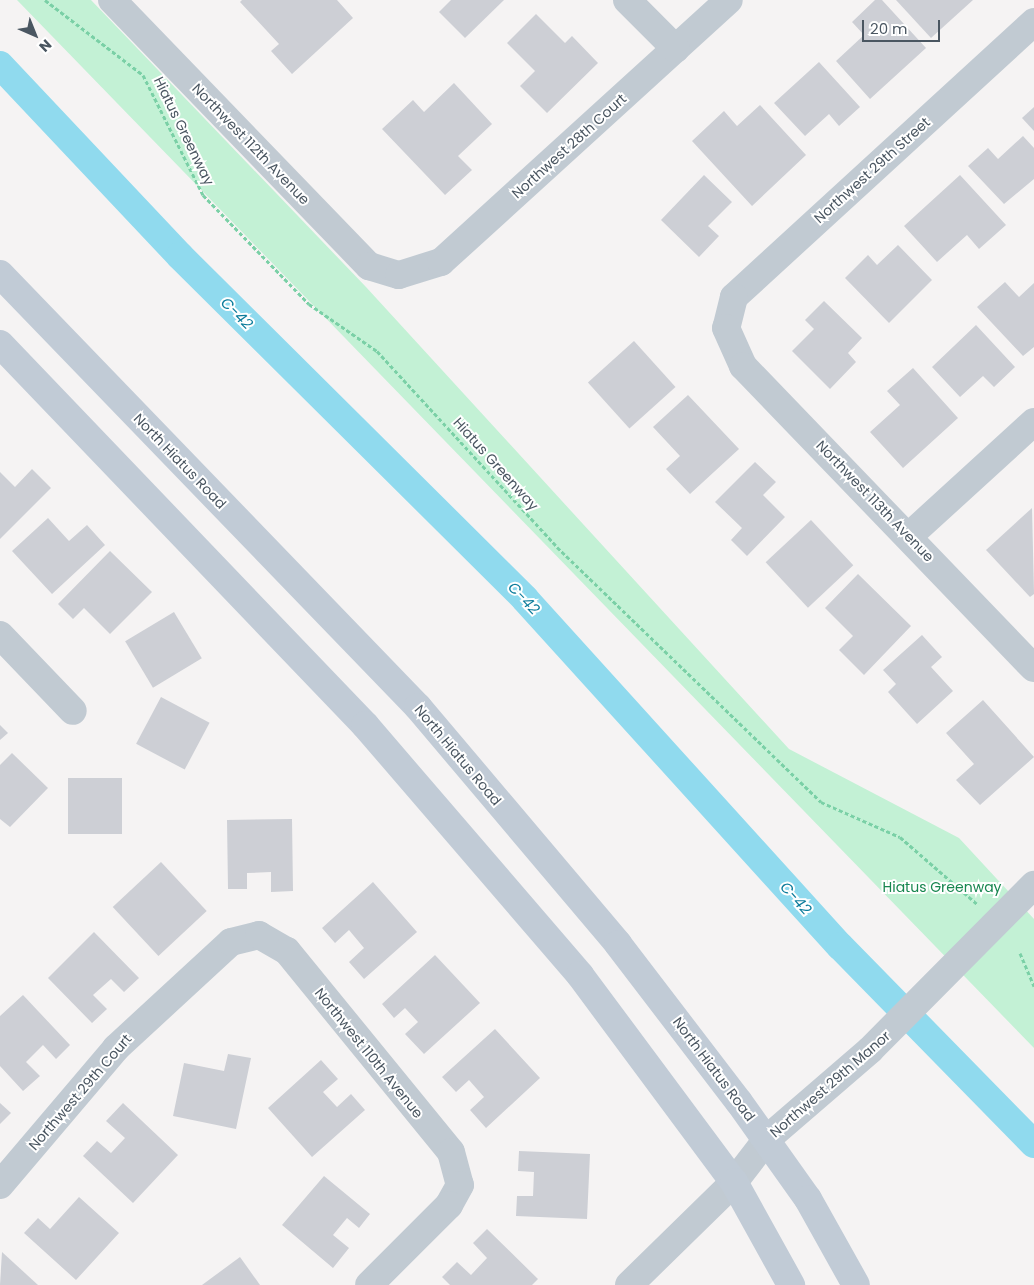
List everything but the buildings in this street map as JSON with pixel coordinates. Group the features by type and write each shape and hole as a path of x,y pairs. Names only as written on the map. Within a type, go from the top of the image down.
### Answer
{"main road":[{"name":"North Hiatus Road","path":"0,274 418,707 618,944 767,1139 808,1199 856,1285"},
{"path":"0,344 365,725 580,975 734,1182 791,1285"}],"street":[{"name":"Northwest 112th Avenue","path":"112,0 369,266 398,275"},
{"path":"627,0 676,49"},
{"name":"Northwest 28th Court","path":"398,275 441,262 729,0"},
{"name":"Northwest 29th Street","path":"726,328 734,297 1034,22"},
{"name":"Northwest 113th Avenue","path":"726,328 743,366 909,536 1034,668"},
{"path":"909,536 1034,422"},
{"path":"0,636 73,711"},
{"name":"Northwest 29th Manor","path":"629,1285 734,1182 767,1139 870,1050 944,978 1034,884"},
{"name":"Northwest 29th Court","path":"0,1185 116,1048 231,942 259,935"},
{"name":"Northwest 110th Avenue","path":"259,935 287,951 451,1152 460,1185 449,1205 369,1285"}],"path":[{"name":"Hiatus Greenway","path":"45,0 144,74 203,196 309,304 378,351 557,547 821,802 900,837 977,904"},
{"path":"1020,952 1034,986"}],"green space":[{"name":"Hiatus Greenway","path":"17,0 91,0 366,287 789,749 959,838 1034,919 1034,1048"}],"waterway":[{"name":"C-42","path":"0,65 180,256 525,599 840,946 1034,1144"}]}
